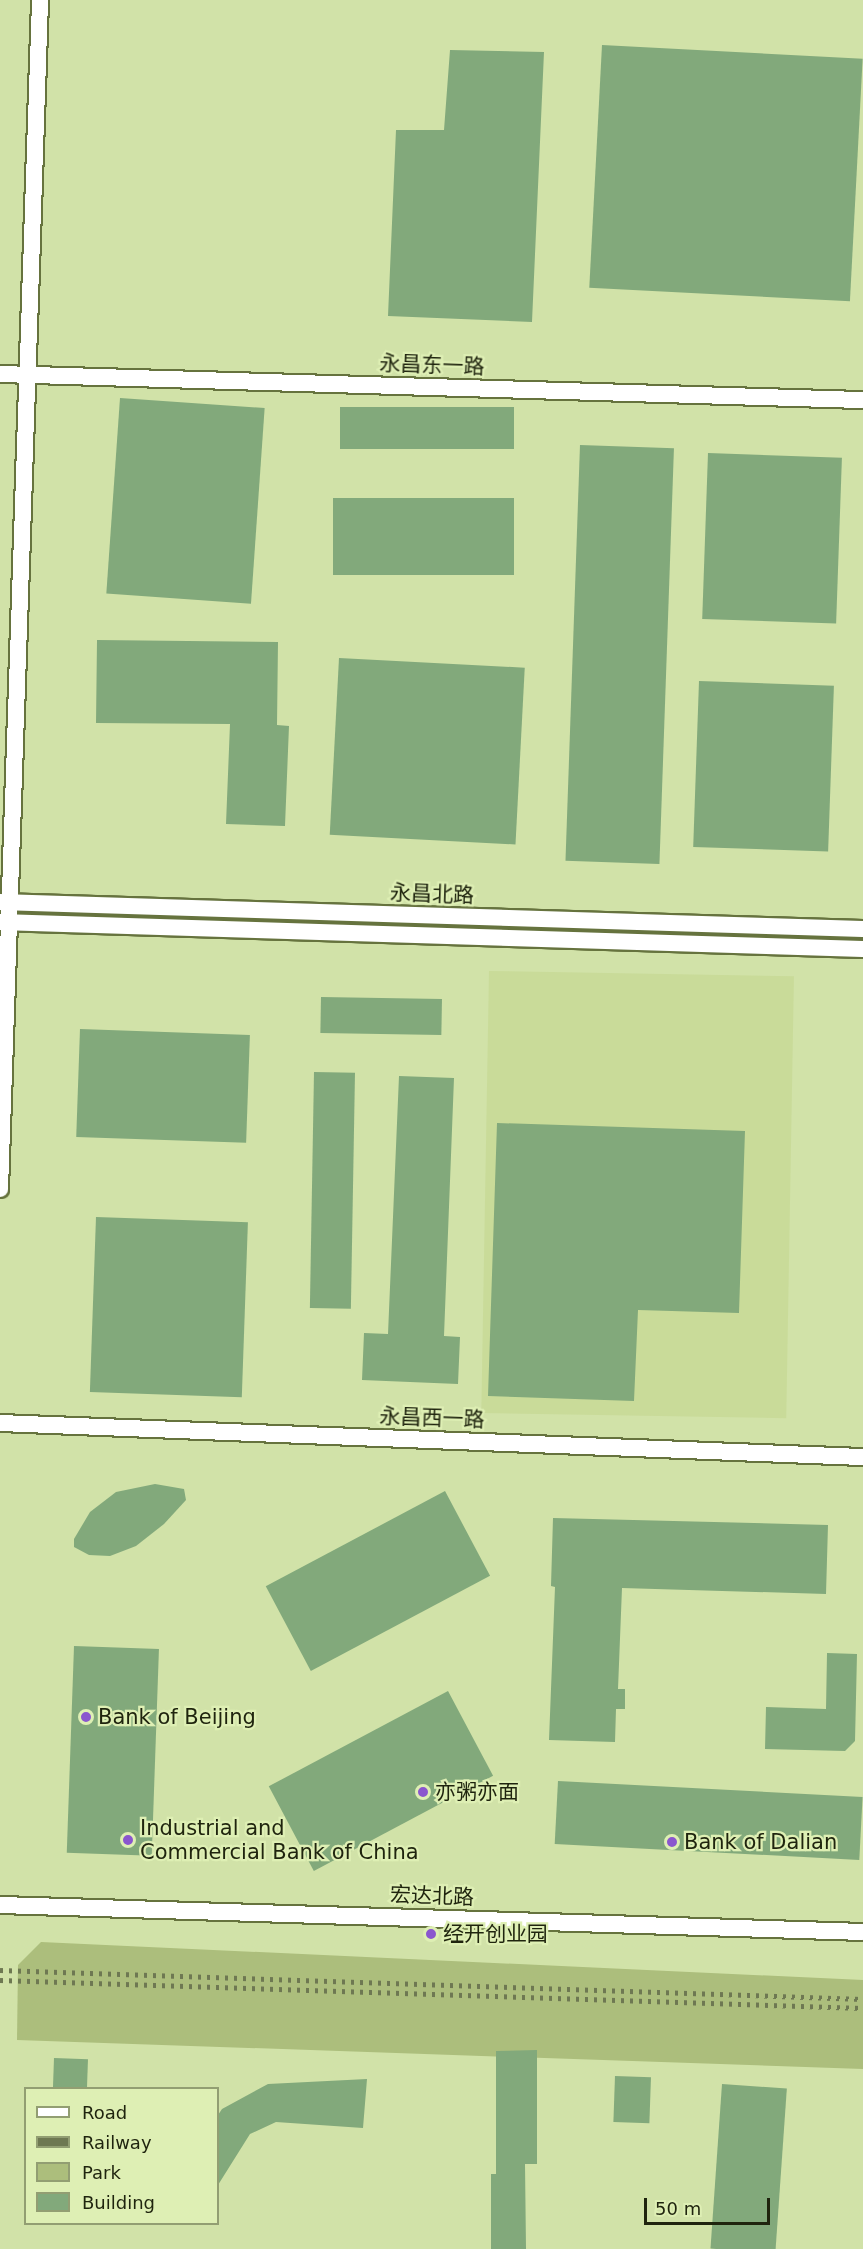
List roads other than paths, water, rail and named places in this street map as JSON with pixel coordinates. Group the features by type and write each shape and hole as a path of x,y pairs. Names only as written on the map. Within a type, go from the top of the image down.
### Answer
{"street":[{"path":"0,1190 4,922 40,0"},
{"name":"永昌东一路","path":"0,374 863,400"},
{"name":"永昌北路","path":"5,902 863,929"},
{"name":"永昌北路","path":"4,922 863,949"},
{"name":"永昌西一路","path":"0,1423 863,1457"},
{"name":"宏达北路","path":"0,1905 863,1932"}],"railway":[{"path":"0,1970 863,1999"},
{"path":"0,1980 863,2008"}],"place":[{"name":"Bank of Beijing","path":"86,1717"},
{"name":"亦粥亦面","path":"423,1792"},
{"name":"Industrial and Commercial Bank of China","path":"128,1840"},
{"name":"Bank of Dalian","path":"672,1842"},
{"name":"经开创业园","path":"431,1934"}]}
